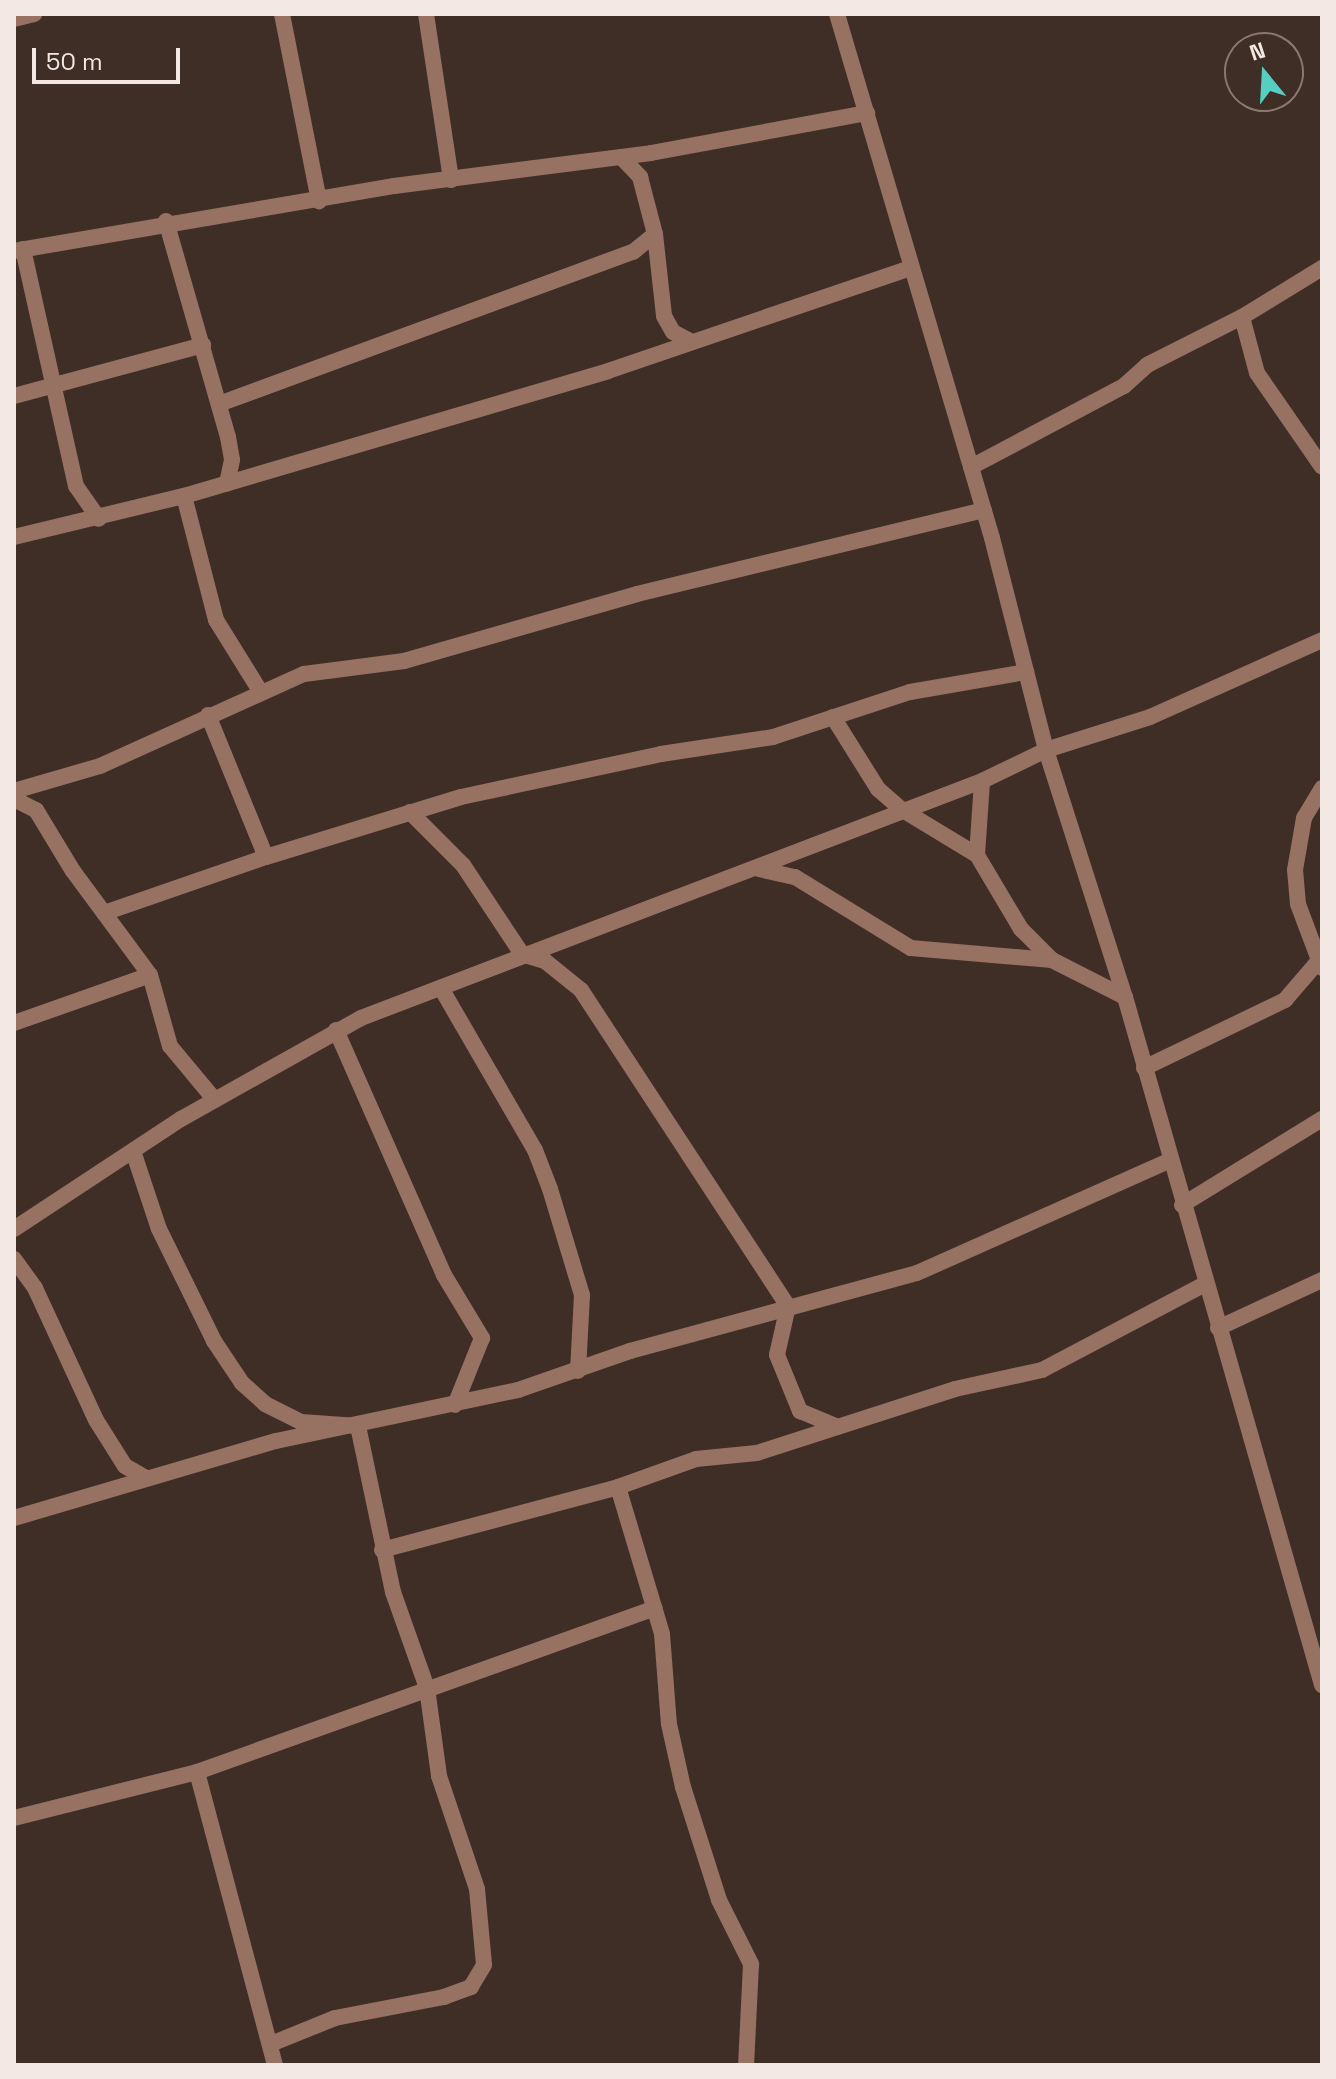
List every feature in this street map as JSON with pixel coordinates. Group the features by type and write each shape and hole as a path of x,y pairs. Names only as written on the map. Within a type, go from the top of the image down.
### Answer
{"street":[{"path":"14,19 34,14"},
{"path":"282,14 319,201"},
{"path":"426,14 451,180"},
{"path":"837,14 984,510 1046,750 1125,997 1169,1161 1322,1685"},
{"path":"99,519 76,486 19,250 166,221 651,153 867,113"},
{"path":"640,177 651,153"},
{"path":"621,157 640,177 655,234 664,316 673,332 690,341"},
{"path":"166,221 219,404 232,460 227,483"},
{"path":"219,404 633,252 655,234"},
{"path":"633,252 658,267"},
{"path":"14,537 99,519 184,496 608,371 911,268"},
{"path":"971,467 1124,386 1147,365 1242,317 1322,268"},
{"path":"1242,317 1257,373 1322,467"},
{"path":"14,396 203,345"},
{"path":"184,496 216,620 260,691"},
{"path":"14,791 100,766 260,691 304,674 404,661 637,594 984,510"},
{"path":"14,1229 215,1100 336,1030 522,954 982,781 1046,750 1150,717 1322,640"},
{"path":"104,913 266,857 410,812 661,754 773,737 910,692 1026,672"},
{"path":"208,715 266,857"},
{"path":"833,717 872,783 901,809 977,855 1021,929 1052,960 1125,997"},
{"path":"977,855 982,781"},
{"path":"1144,1068 1285,1000 1321,962 1298,904 1295,870 1304,818 1322,788"},
{"path":"14,799 36,810 104,913 150,975 170,1046 215,1100"},
{"path":"410,812 463,865 522,954 545,961 581,990 788,1306 777,1355 800,1411 838,1427"},
{"path":"753,868 795,877 911,948 1052,960"},
{"path":"14,1023 150,975"},
{"path":"441,988 535,1150 550,1189 582,1295 578,1371"},
{"path":"336,1030 444,1275 482,1338 455,1405"},
{"path":"1182,1205 1322,1119"},
{"path":"133,1151 159,1229 214,1341 242,1383 265,1404 301,1422 358,1426"},
{"path":"14,1518 276,1441 455,1405 578,1371 788,1306 917,1273 1169,1161"},
{"path":"14,1259 35,1288 84,1400 125,1466 146,1478"},
{"path":"1218,1328 1322,1280"},
{"path":"382,1550 618,1487 696,1459 757,1453 955,1389 1042,1370 1205,1284"},
{"path":"271,2044 335,2018 444,1997 471,1987 484,1965 477,1889 439,1776 427,1688 382,1550 358,1426"},
{"path":"118,1487 125,1466"},
{"path":"618,1487 654,1608 683,1787 719,1900 751,1964 746,2065"},
{"path":"14,1818 197,1772 654,1608"},
{"path":"197,1772 275,2065"}]}
